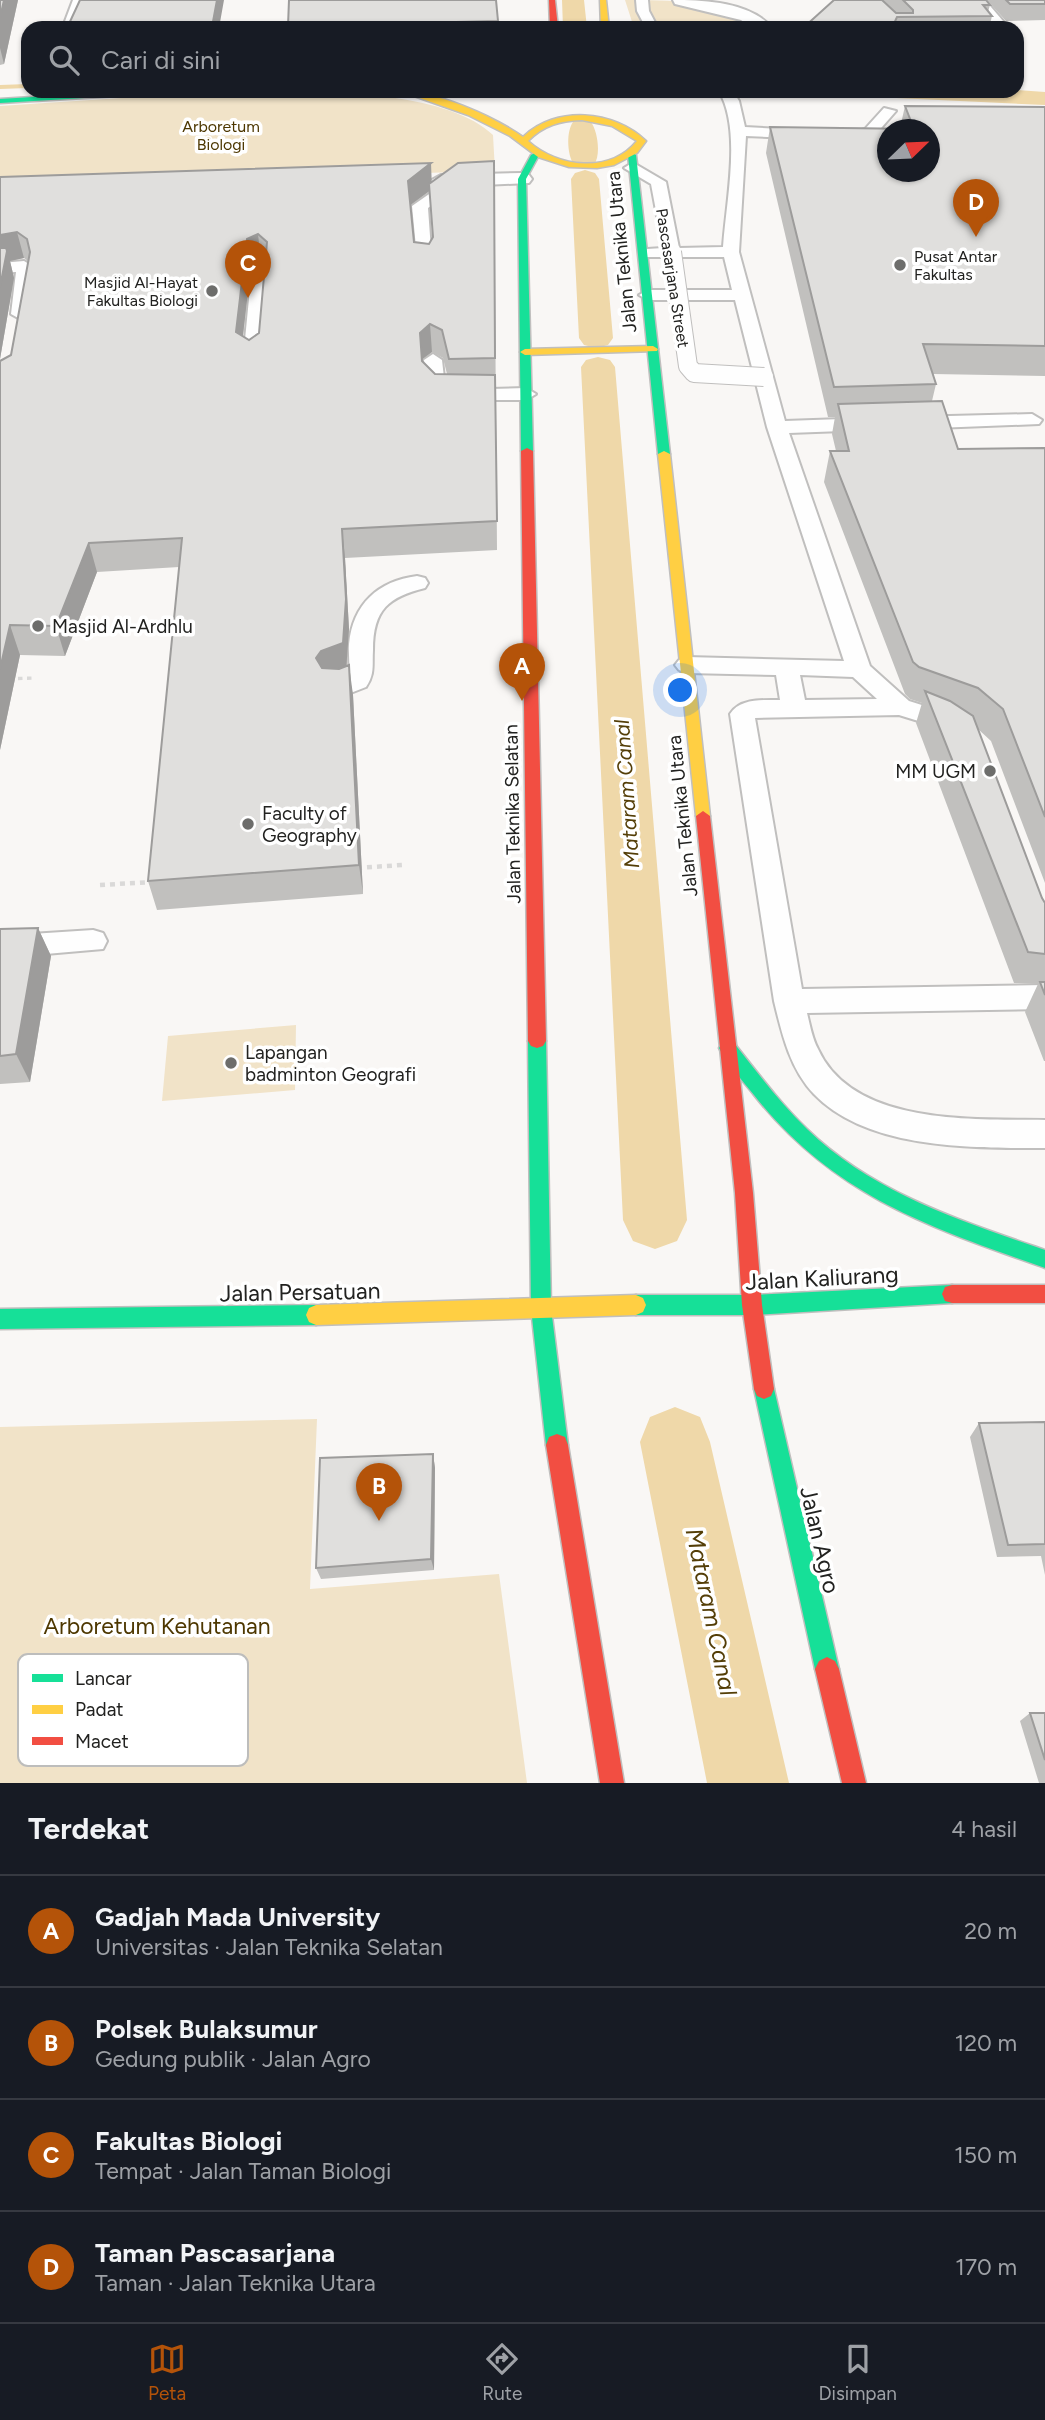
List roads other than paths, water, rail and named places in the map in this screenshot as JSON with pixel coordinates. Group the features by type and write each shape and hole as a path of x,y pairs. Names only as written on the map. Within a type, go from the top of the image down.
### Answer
{"main road":[{"path":"552,0 554,21"},
{"path":"603,0 605,21"},
{"path":"0,95 21,94"},
{"path":"0,102 61,98"},
{"path":"431,98 446,102 523,141 535,155 565,164 632,162"},
{"path":"555,101 561,120"},
{"path":"534,115 561,120 607,121 612,102"},
{"path":"523,141 532,129 561,120"},
{"name":"Jalan Teknika Utara","path":"607,121 638,134 642,141 632,162 744,1193 752,1306"},
{"name":"Jalan Teknika Selatan","path":"535,155 522,179 541,1308"},
{"path":"525,352 653,349"},
{"path":"728,1048 785,1120 813,1148 850,1174 928,1216 1045,1259"},
{"name":"Jalan Kaliurang","path":"601,1305 701,1303 752,1306 946,1294 1045,1294"},
{"name":"Jalan Persatuan","path":"0,1319 376,1314 601,1305"},
{"name":"Jalan Agro","path":"752,1306 767,1411 854,1783"},
{"path":"541,1308 556,1445 612,1783"}],"street":[{"path":"681,0 747,16 754,21"},
{"path":"414,182 522,179"}],"lane":[{"path":"71,21 79,0"},
{"path":"642,0 643,11 648,21"},
{"path":"978,0 997,21"},
{"path":"729,98 739,131 731,252 777,427 859,669 900,708"},
{"path":"739,131 854,137 870,132 889,111"},
{"name":"Pascasarjana Street","path":"632,162 657,182 672,252 688,366 694,373 764,377"},
{"path":"424,264 420,206 455,181"},
{"path":"643,253 731,252"},
{"path":"0,268 24,266 26,278 17,330"},
{"path":"252,360 260,268"},
{"path":"648,296 744,295"},
{"path":"433,360 436,389 445,396 526,394"},
{"path":"777,427 1032,420"},
{"path":"335,689 348,688 357,682 362,673 362,632 371,608 393,587 417,583"},
{"path":"687,665 859,669"},
{"path":"787,669 794,708"},
{"path":"971,737 953,723 900,708 756,708 742,714 789,1002 807,1059 832,1092 880,1119 947,1132 1045,1134"},
{"path":"0,947 93,941"},
{"path":"789,1002 1045,997"}],"waterway":[{"name":"Mataram Canal","path":"573,0 574,21"},
{"path":"0,87 21,86"},
{"name":"Mataram Canal","path":"582,128 584,159"},
{"name":"Mataram Canal","path":"585,179 596,338"},
{"name":"Mataram Canal","path":"598,367 655,1220"},
{"name":"Mataram Canal","path":"675,1442 748,1783"}],"place":[{"name":"Taman Pascasarjana","path":"976,237"},
{"name":"Pusat Antar Fakultas","path":"900,265"},
{"name":"Masjid Al-Hayat Fakultas Biologi","path":"212,291"},
{"name":"Fakultas Biologi","path":"248,298"},
{"name":"Masjid Al-Ardhlu","path":"38,626"},
{"name":"Gadjah Mada University","path":"522,701"},
{"name":"MM UGM","path":"990,771"},
{"name":"Faculty of Geography","path":"248,824"},
{"name":"Lapangan badminton Geografi","path":"231,1063"},
{"name":"Polsek Bulaksumur","path":"379,1521"}],"park label":[{"name":"Arboretum Biologi","path":"221,135"},
{"name":"Arboretum Kehutanan","path":"157,1626"}]}
